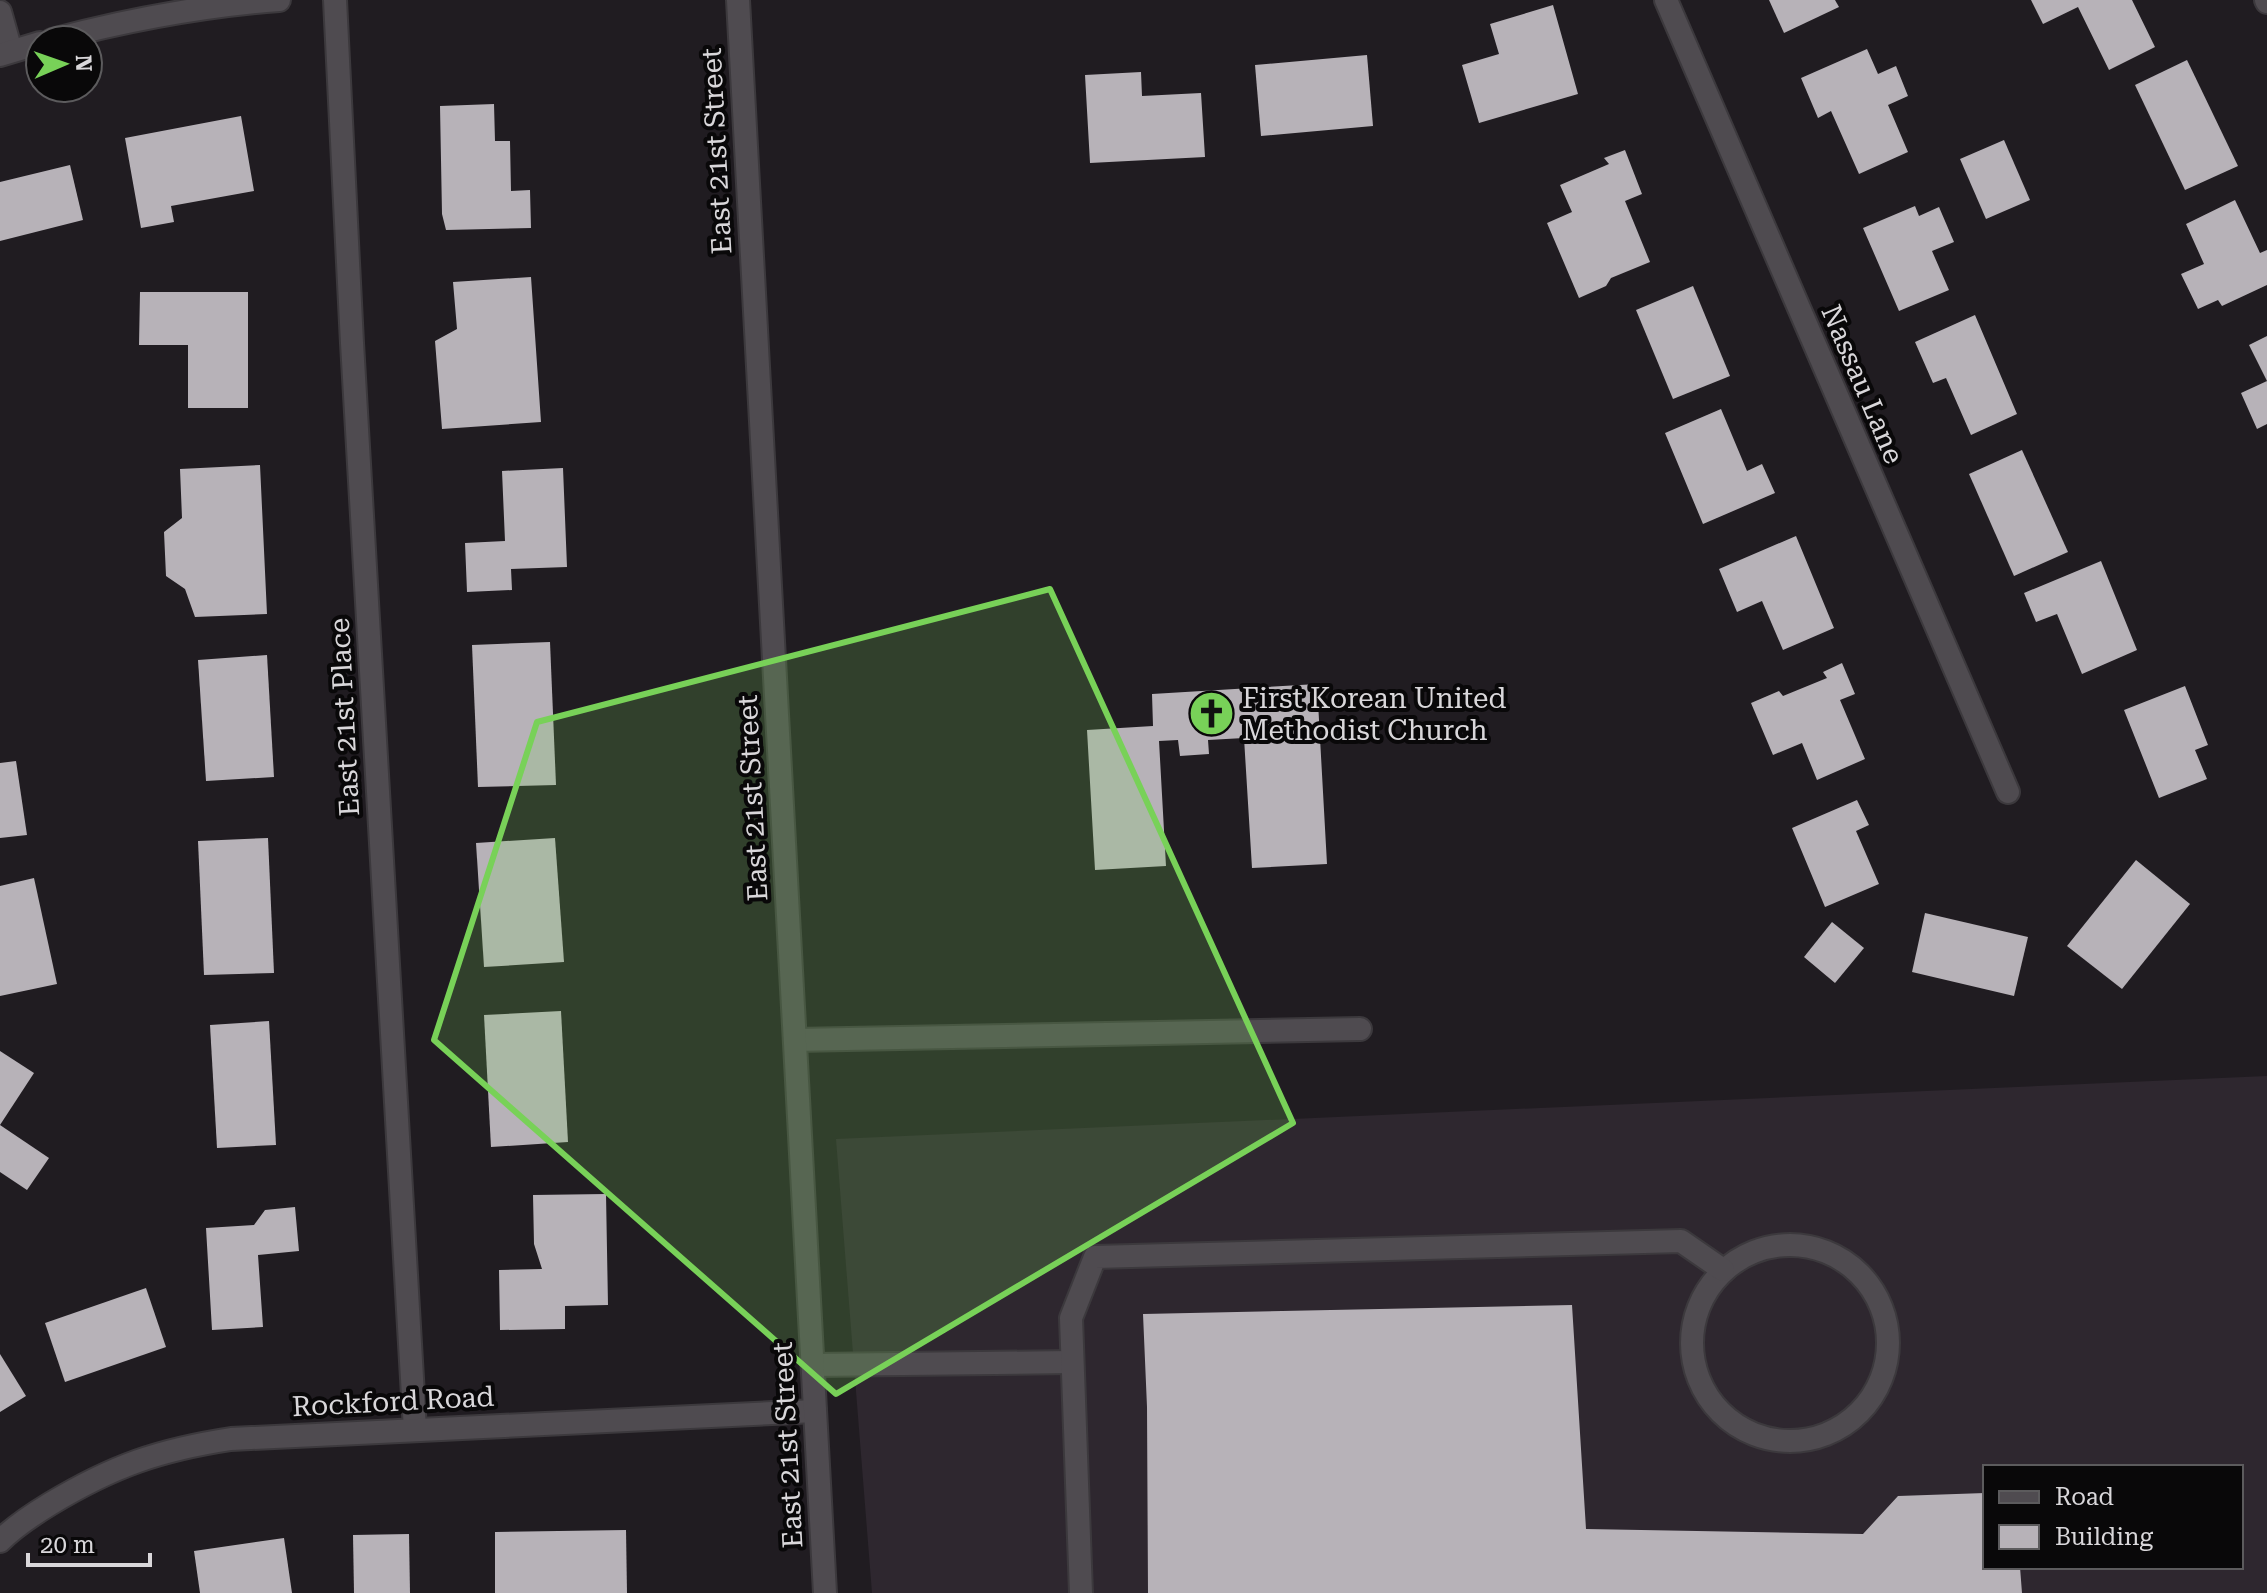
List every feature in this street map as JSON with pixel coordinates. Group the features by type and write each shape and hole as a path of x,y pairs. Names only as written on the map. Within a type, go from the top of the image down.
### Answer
{"street":[{"path":"104,27 176,12 279,0"},
{"name":"East 21st Place","path":"335,0 415,1430"},
{"name":"East 21st Street","path":"738,0 825,1593"},
{"name":"Nassau Lane","path":"1666,0 2008,792"},
{"path":"0,12 6,53"},
{"path":"795,1040 1360,1029"},
{"path":"1081,1593 1071,1318 1095,1257 1681,1241 1723,1270"},
{"path":"1785,1244 1819,1248 1849,1264 1865,1280 1886,1320 1888,1355 1878,1388 1857,1415 1832,1432 1802,1441 1772,1440 1743,1429 1718,1410 1701,1384 1692,1355 1693,1324 1704,1295 1723,1270 1751,1252 1785,1244"},
{"path":"813,1365 1072,1362"},
{"name":"Rockford Road","path":"0,1541 34,1513 67,1492 118,1467 173,1449 231,1439 815,1411"}],"highlighted area":[{"path":"1050,589 1293,1123 836,1394 434,1040 537,722"}],"shaded area":[{"path":"2267,1076 2267,1593 872,1593 836,1139"}],"building":[{"path":"1769,0 1835,0 1839,7 1784,33"},
{"path":"2031,0 2132,0 2155,47 2109,70 2078,7 2043,24"},
{"path":"1553,5 1578,94 1479,123 1462,65 1499,54 1490,24"},
{"path":"1867,49 1878,74 1896,66 1908,96 1888,105 1908,152 1859,174 1831,111 1818,118 1801,78"},
{"path":"1367,55 1373,126 1261,136 1255,65"},
{"path":"2187,60 2238,166 2185,190 2135,85"},
{"path":"1141,72 1142,96 1201,93 1205,157 1090,163 1085,75"},
{"path":"494,104 495,141 510,141 511,191 530,190 531,228 446,230 442,214 440,106"},
{"path":"241,116 254,191 171,206 174,222 141,228 125,138"},
{"path":"2004,140 2030,200 1986,219 1960,159"},
{"path":"1625,150 1642,194 1625,201 1650,262 1611,278 1606,286 1579,298 1547,223 1572,212 1560,185 1609,164 1604,158"},
{"path":"70,165 83,220 0,241 0,182"},
{"path":"2235,200 2260,253 2267,250 2267,285 2222,306 2218,300 2198,309 2181,274 2204,264 2186,224"},
{"path":"1915,206 1919,216 1939,207 1954,242 1932,251 1949,290 1899,311 1863,228"},
{"path":"531,277 541,422 442,429 435,341 457,329 453,282"},
{"path":"1693,286 1730,376 1673,399 1636,310"},
{"path":"140,292 248,292 248,408 188,408 188,345 139,345"},
{"path":"1975,315 2017,414 1971,435 1946,378 1933,383 1915,342"},
{"path":"2267,336 2267,381 2249,345"},
{"path":"2267,381 2267,424 2257,429 2241,393"},
{"path":"1721,409 1747,471 1762,464 1775,493 1703,524 1665,433"},
{"path":"2022,450 2068,552 2014,576 1969,474"},
{"path":"260,465 267,614 195,617 185,589 166,576 164,532 182,518 180,469"},
{"path":"563,468 567,567 511,569 512,590 467,592 465,543 505,541 502,471"},
{"path":"1796,536 1834,628 1783,650 1762,601 1737,612 1719,569"},
{"path":"2101,561 2137,650 2082,674 2057,614 2036,622 2024,593"},
{"path":"550,642 556,785 478,787 472,645"},
{"path":"267,655 274,777 206,781 198,660"},
{"path":"1842,663 1855,694 1840,700 1865,759 1817,780 1802,743 1773,755 1751,703 1779,691 1783,696 1827,678 1823,672"},
{"path":"1317,684 1327,864 1252,868 1244,738 1208,740 1209,754 1180,756 1178,740 1159,741 1166,866 1095,870 1087,730 1153,726 1152,694"},
{"path":"2185,686 2208,745 2195,750 2207,779 2159,798 2124,710"},
{"path":"16,761 27,835 0,838 0,763"},
{"path":"1857,800 1869,825 1856,831 1879,884 1825,907 1792,828"},
{"path":"268,838 274,973 204,975 198,841"},
{"path":"555,838 564,962 484,967 476,843"},
{"path":"2136,860 2190,904 2122,989 2067,946"},
{"path":"34,878 57,984 0,996 0,886"},
{"path":"1925,913 2028,937 2014,996 1912,972"},
{"path":"1832,922 1864,948 1835,983 1804,957"},
{"path":"561,1011 568,1142 491,1147 484,1015"},
{"path":"269,1021 276,1145 217,1148 210,1025"},
{"path":"0,1051 34,1073 0,1125"},
{"path":"0,1125 49,1158 27,1190 0,1172"},
{"path":"606,1194 608,1305 565,1306 565,1329 500,1330 499,1270 542,1269 534,1244 533,1195"},
{"path":"295,1207 299,1251 258,1255 263,1327 212,1330 206,1228 254,1225 265,1210"},
{"path":"146,1288 166,1347 65,1382 45,1323"},
{"path":"1572,1305 1586,1529 1863,1534 1898,1496 1983,1493 1983,1569 2020,1569 2022,1593 1148,1593 1143,1314"},
{"path":"0,1354 26,1396 0,1412"},
{"path":"626,1530 627,1593 495,1593 495,1532"},
{"path":"409,1534 410,1593 354,1593 353,1535"},
{"path":"284,1538 292,1593 200,1593 194,1551"}],"place":[{"name":"First Korean United Methodist Church","path":"1211,714"}]}
